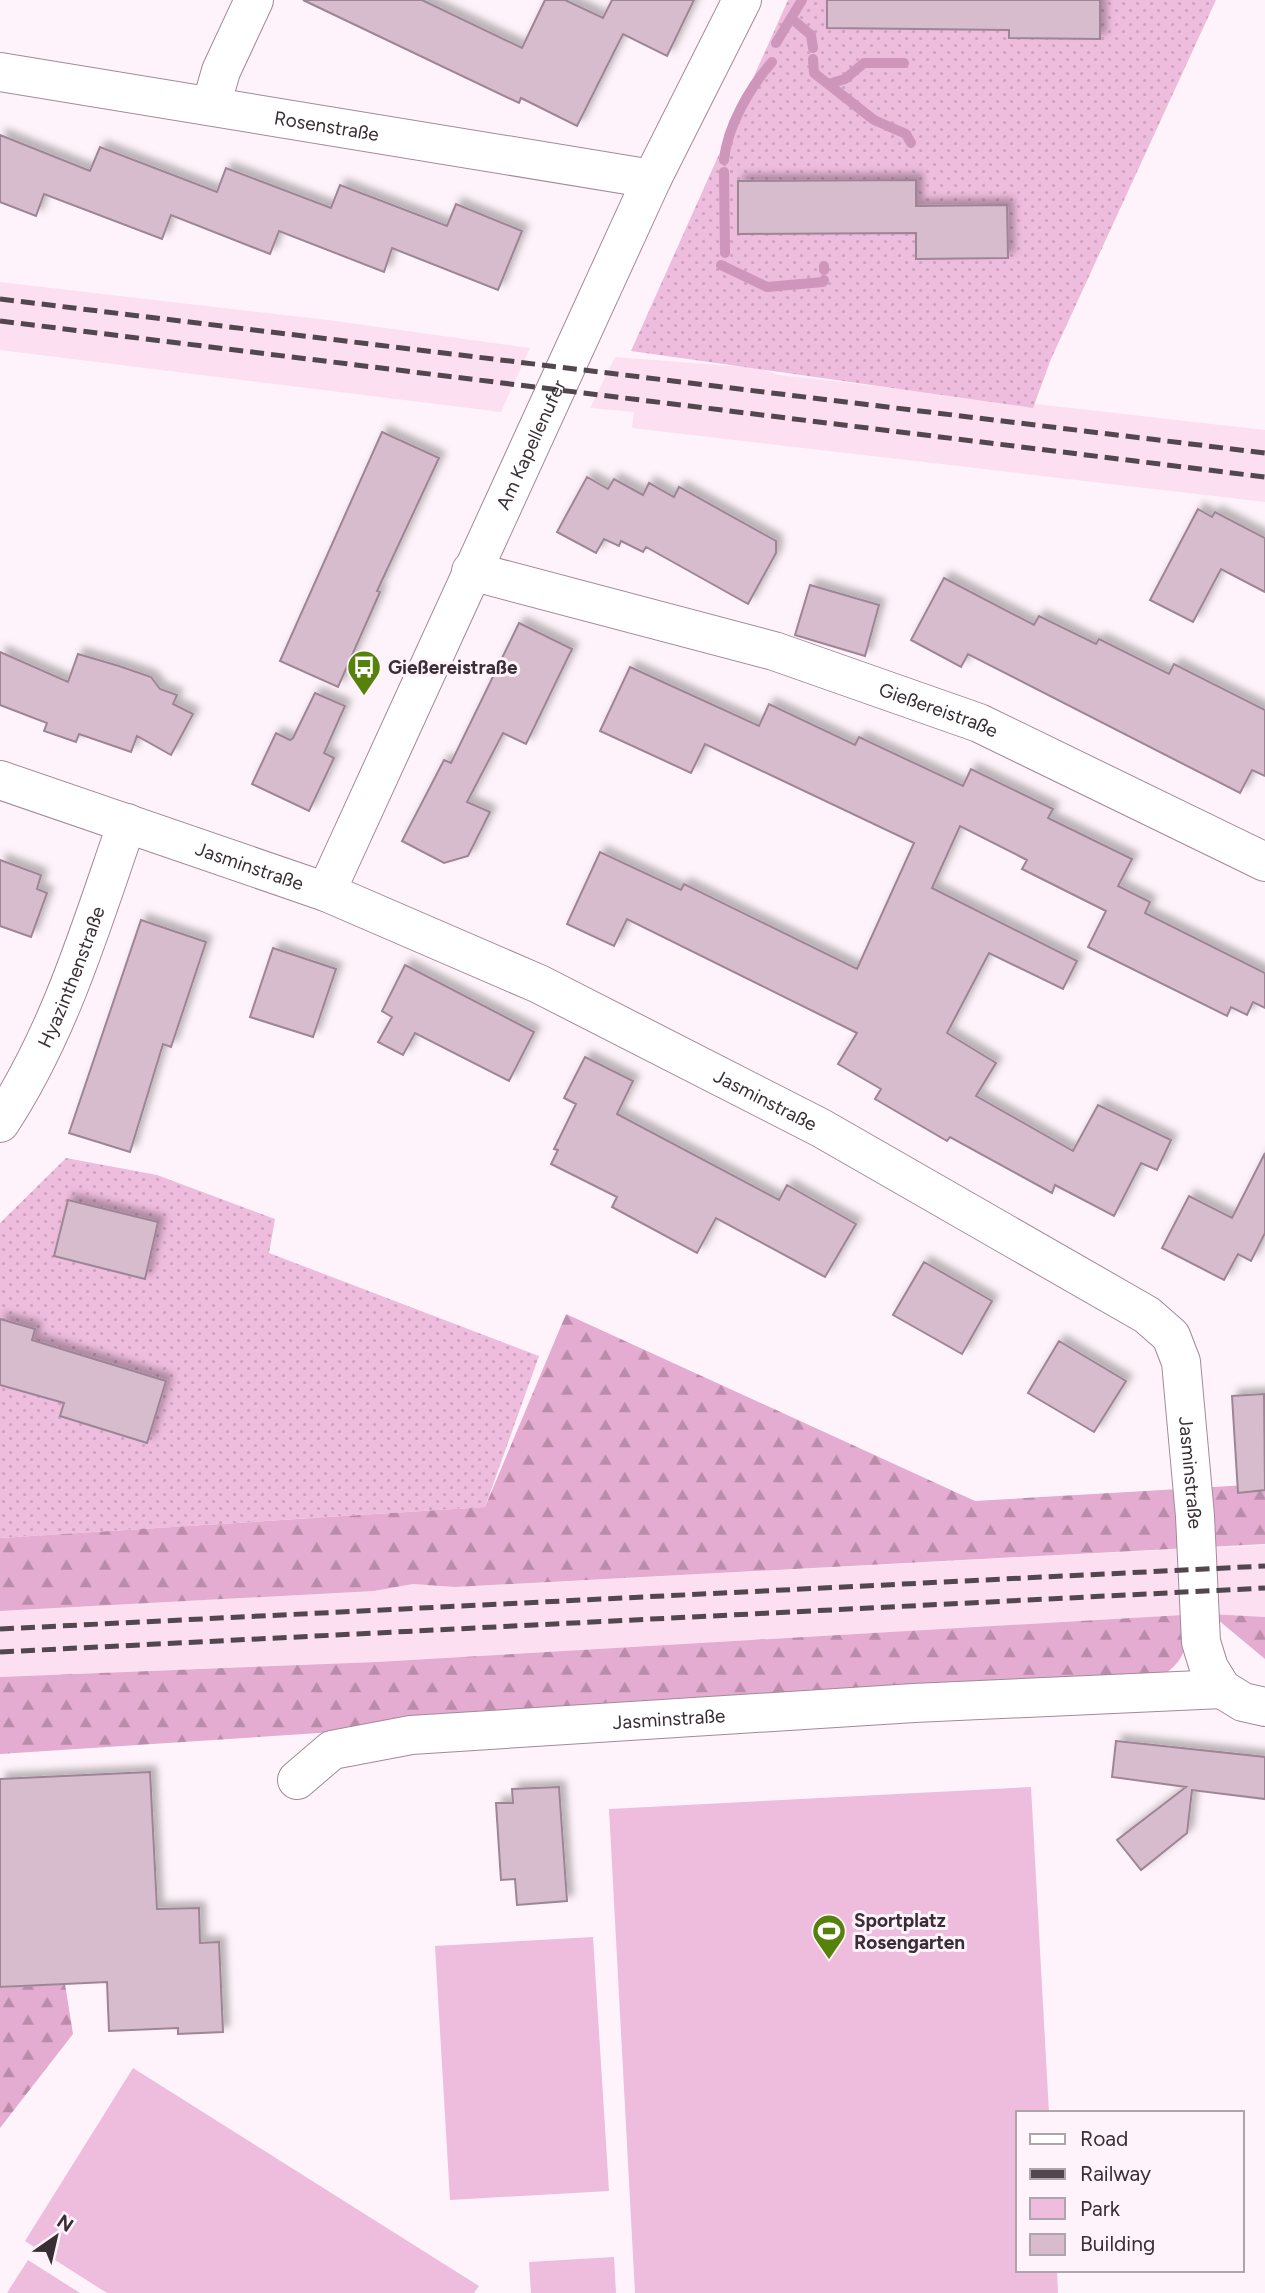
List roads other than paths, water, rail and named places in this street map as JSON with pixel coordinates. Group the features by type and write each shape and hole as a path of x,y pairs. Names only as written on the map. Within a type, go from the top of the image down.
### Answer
{"street":[{"path":"211,106 221,71 254,0"},
{"name":"Am Kapellenufer","path":"326,892 652,179 742,0"},
{"name":"Rosenstraße","path":"0,72 652,179"},
{"name":"Gießereistraße","path":"471,571 774,651 979,723 1265,862"},
{"name":"Jasminstraße","path":"0,780 326,892 540,984 821,1128 1147,1315 1171,1336 1181,1362 1195,1516 1201,1642 1209,1668 1222,1689 1243,1702 1265,1707"},
{"name":"Hyazinthenstraße","path":"0,1123 26,1083 69,990 127,823"},
{"name":"Jasminstraße","path":"297,1780 332,1750 411,1735 914,1703 1222,1689"}],"waterway":[{"path":"776,43 802,0"},
{"path":"791,18 811,35 813,48"},
{"path":"813,59 814,73 874,120 906,134 911,143"},
{"path":"724,160 730,134 741,108 772,62"},
{"path":"828,84 845,79 864,63 904,63"},
{"path":"724,172 725,253"},
{"path":"721,265 767,287 824,280"}],"railway":[{"path":"0,299 1265,453"},
{"path":"0,321 1265,477"},
{"path":"0,1629 1265,1566"},
{"path":"0,1652 1265,1588"}],"place":[{"name":"Gießereistraße","path":"364,697"},
{"name":"Sportplatz Rosengarten","path":"829,1961"}]}
